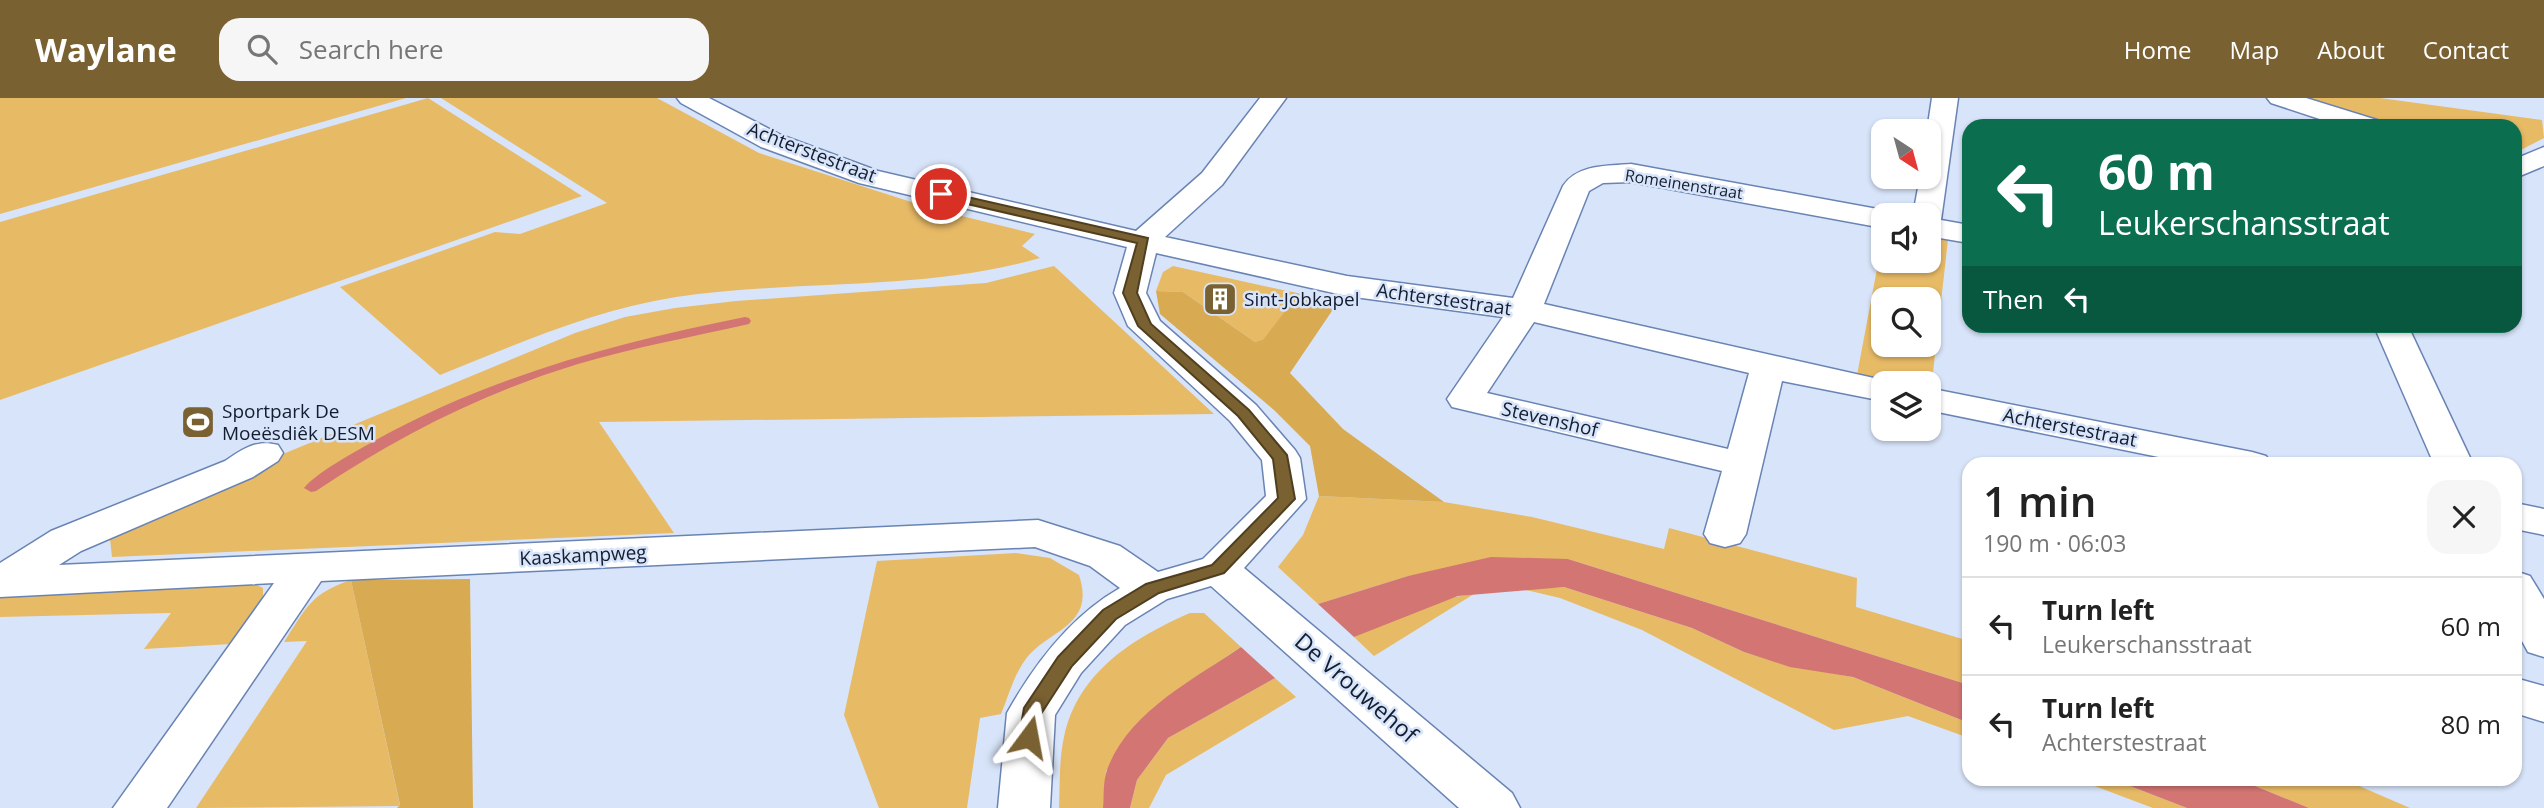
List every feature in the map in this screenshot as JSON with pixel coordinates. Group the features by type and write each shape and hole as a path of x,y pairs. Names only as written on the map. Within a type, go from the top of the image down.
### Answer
{"street":[{"name":"Achterstestraat","path":"690,98 771,141 869,177 1347,286 1525,310 1768,367 1871,388"},
{"path":"1024,808 1031,713 1065,662 1109,614 1152,589 1218,569 1286,499 1281,458 1243,413 1145,326 1130,293 1144,240 1212,178 1273,98"},
{"path":"1930,203 1945,98"},
{"path":"2288,100 2301,119"},
{"path":"2288,100 2346,119"},
{"path":"2522,166 2544,155"},
{"name":"Romeinenstraat","path":"1525,310 1577,186 1598,175 1631,173 1871,217"},
{"path":"2522,177 2544,184"},
{"path":"1941,229 1962,233"},
{"name":"Stevenshof","path":"1525,310 1465,399 1741,464"},
{"path":"2394,333 2451,457"},
{"path":"1725,534 1768,367"},
{"name":"Achterstestraat","path":"1941,402 2217,457"},
{"path":"0,582 66,541 239,469 264,453"},
{"path":"2522,517 2544,522"},
{"name":"Kaaskampweg","path":"0,582 1038,533 1105,556 1152,589"},
{"path":"139,808 309,568"},
{"name":"De Vrouwehof","path":"1218,569 1494,808"},
{"path":"2522,599 2544,641"},
{"path":"2522,697 2544,704"}],"shaded area":[{"path":"0,98 406,98 0,214"},
{"path":"428,98 582,196 0,400 0,222"},
{"path":"441,98 657,98 759,153 933,209 1035,234 1022,246 1040,258 950,276 767,288 676,297 645,303 556,329 440,375 340,287 495,232 520,234 607,203"},
{"path":"2301,98 2380,98 2542,120 2544,138 2522,149 2522,119 2374,119"},
{"path":"1941,230 1949,231 1941,302 1941,287 1874,287 1876,273 1941,273"},
{"path":"1054,266 1214,414 599,422 674,533 112,557 110,539 131,524 271,459 575,333 625,317 736,301 986,283"},
{"path":"1173,266 1292,292 1292,302 1263,341 1255,342 1183,292 1156,291 1163,272"},
{"path":"1156,291 1183,292 1255,342 1263,340 1292,302 1292,292 1338,302 1290,373 1343,429 1444,502 1319,496 1310,446 1274,410 1160,314"},
{"path":"1871,301 1871,357 1935,357 1933,371 1871,371 1871,378 1857,375"},
{"path":"1319,496 1444,502 1532,517 1664,549 1669,528 1857,578 1856,607 1962,639 1962,683 1568,559 1408,576 1318,604 1278,567 1303,535"},
{"path":"1016,553 1050,558 1079,575 1083,593 1081,607 1075,618 1043,642 1023,663 1001,714 980,718 967,808 879,808 844,715 877,561"},
{"path":"1491,557 1568,559 1962,683 1962,720 1853,677 1790,667 1744,652 1692,628 1564,587 1458,596 1354,637 1318,604 1408,576"},
{"path":"470,579 473,808 397,808 400,805 351,580"},
{"path":"247,580 263,588 263,604 231,644 144,649 171,613 0,617 0,591"},
{"path":"351,580 400,806 196,808 307,641 284,642 298,620 318,597"},
{"path":"1564,587 1692,628 1744,652 1786,665 1853,677 1962,720 1962,735 1908,716 1834,730 1642,630 1560,598 1522,589"},
{"path":"1474,594 1374,656 1354,637 1428,605"},
{"path":"1190,613 1204,613 1241,647 1178,689 1106,771 1103,808 1059,808 1060,763 1064,737 1071,714 1082,694 1095,676 1129,646"},
{"path":"1241,647 1275,678 1168,738 1137,780 1130,808 1103,808 1107,770 1130,731 1164,699"},
{"path":"1275,678 1296,697 1166,775 1149,808 1130,808 1137,780 1168,738"},
{"path":"2095,786 2130,786 2187,808 2153,808"},
{"path":"2130,786 2255,786 2309,808 2187,808"},
{"path":"2255,786 2359,786 2410,808 2309,808"}],"waterway":[{"path":"311,488 361,454 412,426 464,401 518,380 629,346 745,321"}],"place":[{"name":"Sint-Jobkapel","path":"1220,299"},
{"name":"Sportpark De Moeësdiêk DESM","path":"198,422"}],"route":[{"path":"941,194 1037,218 1144,240 1130,293 1145,326 1163,345 1208,379 1243,413 1281,458 1286,499 1218,569 1152,589 1109,614 1065,662 1031,713 1029,737"}]}
